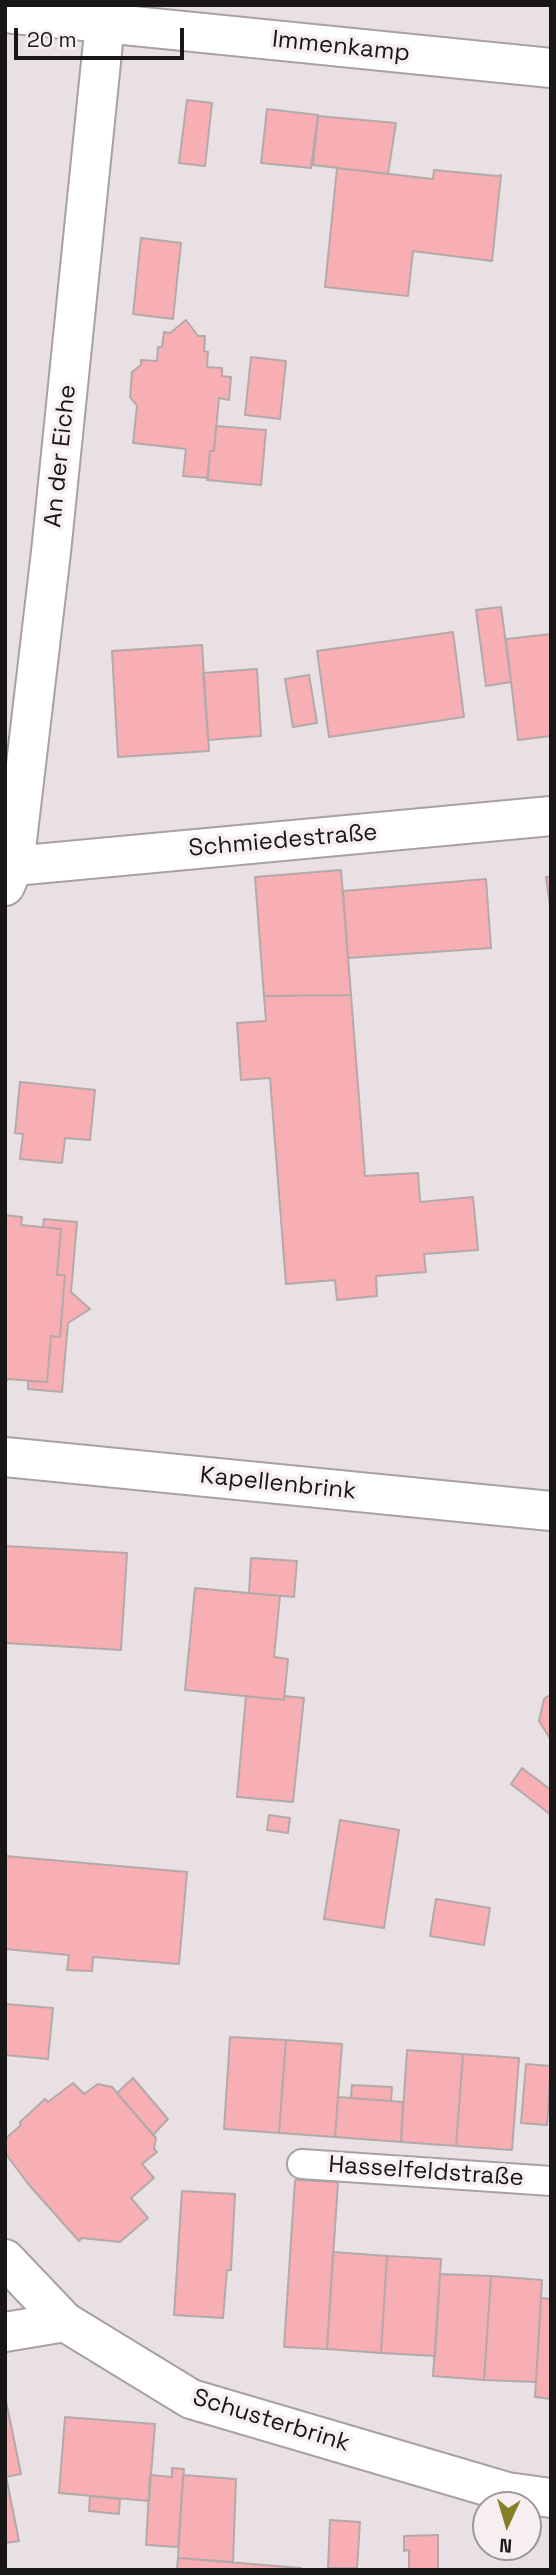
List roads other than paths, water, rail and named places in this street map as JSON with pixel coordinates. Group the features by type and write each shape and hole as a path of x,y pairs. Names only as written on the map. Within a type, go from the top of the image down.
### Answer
{"street":[{"name":"Immenkamp","path":"5,13 551,68"},
{"name":"An der Eiche","path":"10,876 51,552 105,23"},
{"name":"Schmiedestraße","path":"10,876 551,816"},
{"name":"Kapellenbrink","path":"5,1457 551,1511"},
{"path":"5,2259 65,2322"},
{"path":"5,2332 65,2322"},
{"name":"Schusterbrink","path":"65,2322 191,2399 507,2492 551,2498"}],"lane":[{"name":"Hasselfeldstraße","path":"302,2164 551,2180"}]}
